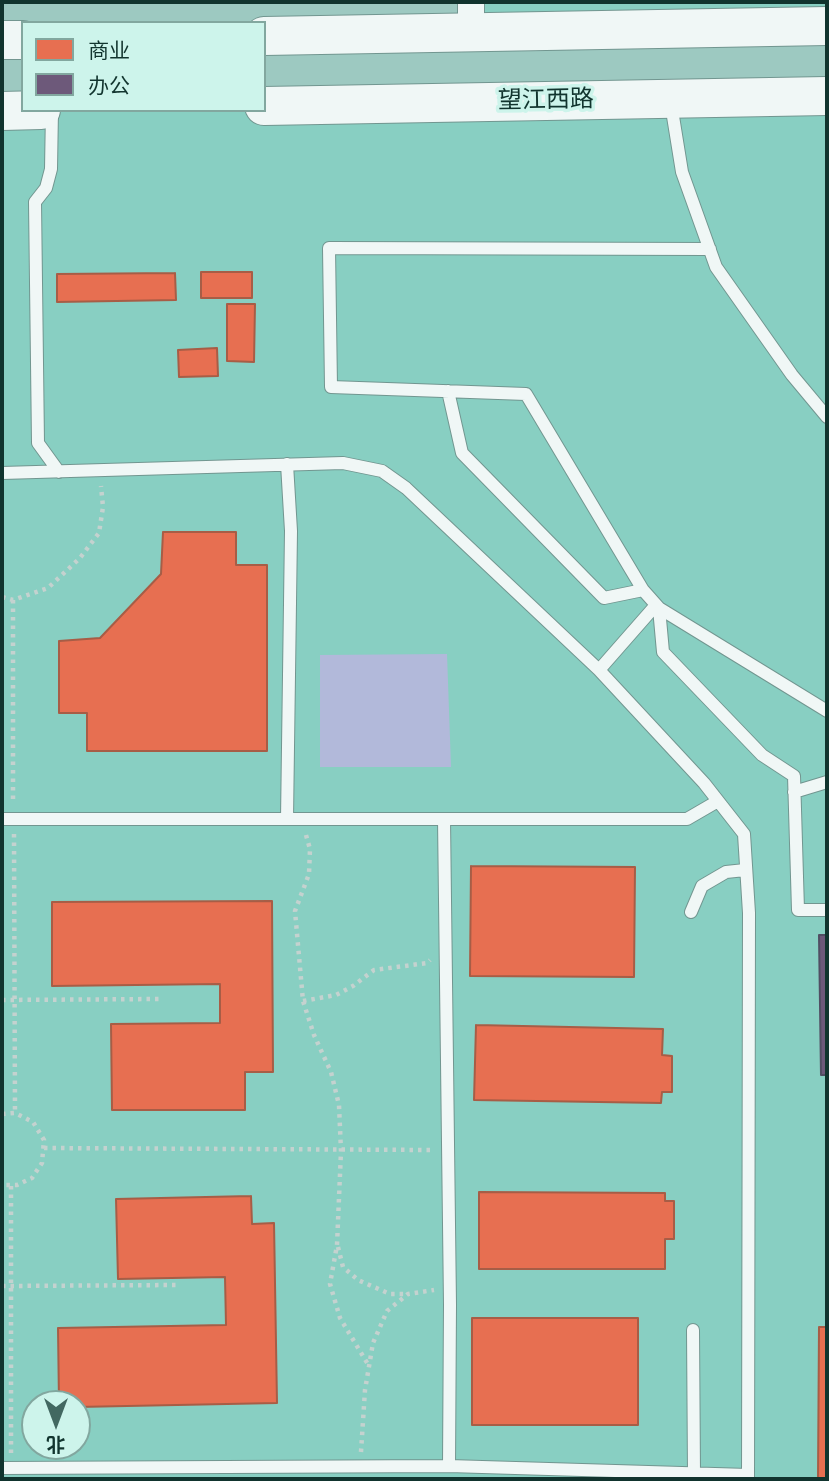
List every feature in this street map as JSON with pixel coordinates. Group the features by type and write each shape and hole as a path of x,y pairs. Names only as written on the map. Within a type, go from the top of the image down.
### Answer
{"main road":[{"path":"266,36 471,17 827,26"},
{"path":"2,40 21,40"},
{"name":"望江西路","path":"266,106 827,96"},
{"path":"2,111 21,111"}],"lane":[{"path":"670,99 682,172 716,267 793,375 827,417"},
{"path":"52,112 51,169 46,188 35,202 38,443 59,472"},
{"path":"710,249 329,248 331,387 526,394 643,590 658,606 827,711"},
{"path":"448,391 462,453 547,540 604,598 643,590"},
{"path":"2,473 343,463 382,471 406,488 599,670 718,801 744,834 749,913 748,1477 449,1466 8,1472"},
{"path":"287,464 290,531 287,819"},
{"path":"599,670 658,606"},
{"path":"658,606 663,652 762,755 794,776 798,910 827,910"},
{"path":"794,792 827,782"},
{"path":"8,819 687,819 718,801"},
{"path":"444,819 450,1287 449,1466"},
{"path":"691,912 702,886 726,872 745,870"},
{"path":"693,1330 702,1476"}],"path":[{"path":"2,597 13,600 48,588 80,558 99,533 103,507 100,470"},
{"path":"13,600 8,819 16,1000 15,1113"},
{"path":"304,819 310,849 309,874 295,911 303,1001 314,1035 331,1072 339,1105 341,1151 337,1245 330,1284 340,1318 369,1367"},
{"path":"303,1001 336,995 374,970 427,963 445,945"},
{"path":"2,1000 161,999"},
{"path":"2,1114 15,1113 33,1122 44,1140 43,1163 32,1178 2,1185"},
{"path":"44,1148 341,1151 448,1149"},
{"path":"8,1472 11,1185"},
{"path":"337,1245 343,1266 358,1280 390,1294 450,1287"},
{"path":"2,1286 177,1285"},
{"path":"359,1466 373,1343 387,1311 408,1294"}],"shaded area":[{"path":"471,2 827,2 827,26 471,32"},
{"path":"827,96 827,1479 2,1479 2,111 266,112"},
{"path":"447,654 451,767 320,767 320,655"}],"building: 商业":[{"path":"201,272 252,272 252,298 201,298"},
{"path":"175,273 176,300 57,302 57,274"},
{"path":"227,304 255,304 254,362 227,361"},
{"path":"217,348 218,376 179,377 178,350"},
{"path":"163,532 236,532 236,565 267,565 267,751 87,751 87,713 59,713 59,641 100,638 161,574"},
{"path":"471,866 635,867 634,977 470,976"},
{"path":"272,901 273,1072 245,1072 245,1110 112,1110 111,1024 220,1023 220,984 52,986 52,902"},
{"path":"476,1025 663,1029 662,1055 672,1056 672,1092 662,1092 661,1103 474,1100"},
{"path":"479,1192 665,1193 665,1201 674,1201 674,1239 665,1239 665,1269 479,1269"},
{"path":"251,1196 252,1224 274,1223 277,1403 91,1407 91,1390 59,1390 58,1328 226,1325 225,1277 118,1279 116,1199"},
{"path":"472,1318 638,1318 638,1425 472,1425"},
{"path":"819,1327 827,1327 827,1479 818,1479"}],"building: 办公":[{"path":"819,935 827,935 827,1075 821,1075"}]}
